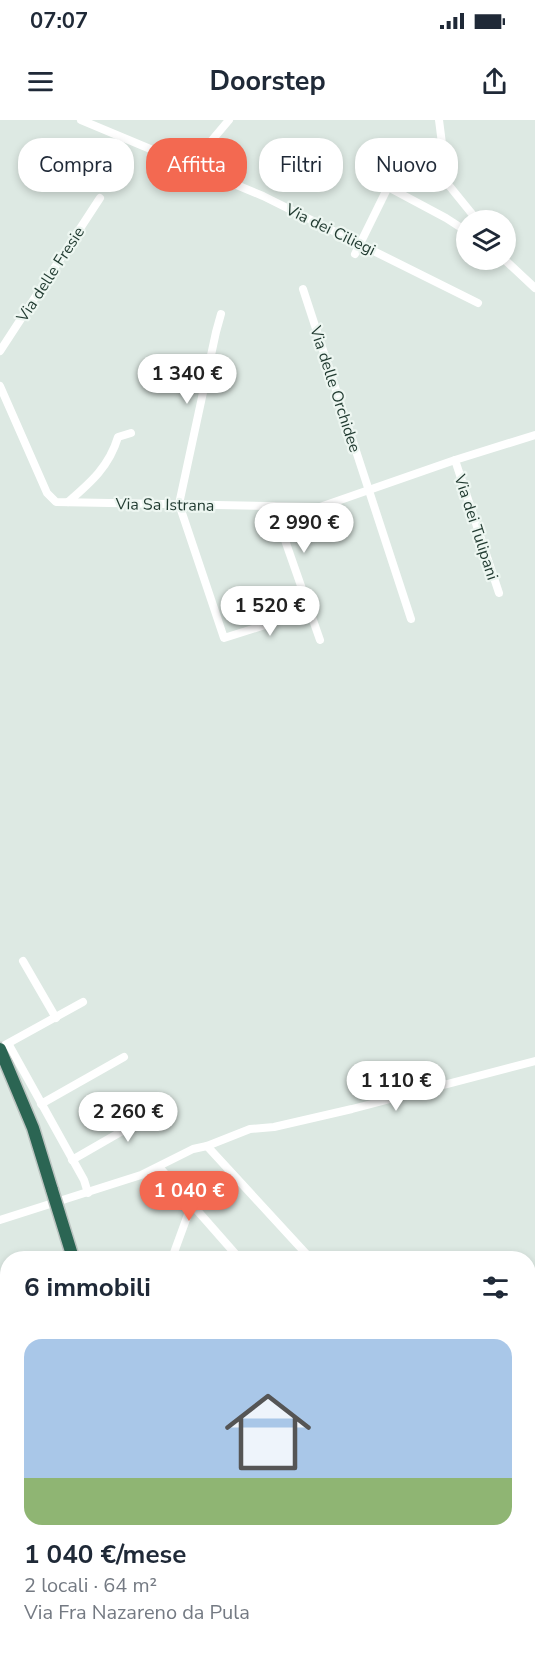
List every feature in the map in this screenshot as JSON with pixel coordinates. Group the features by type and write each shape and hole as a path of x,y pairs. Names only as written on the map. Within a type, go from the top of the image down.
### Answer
{"highway":[{"path":"3,1047 33,1128 71,1251"}],"street":[{"name":"Via dei Ciliegi","path":"81,120 95,122 146,145"},
{"path":"213,138 228,120"},
{"path":"439,120 447,183 469,210"},
{"path":"355,254 388,187 456,224"},
{"name":"Via dei Ciliegi","path":"247,189 361,243 478,303"},
{"name":"Via delle Fresie","path":"0,351 100,198"},
{"path":"516,270 535,288"},
{"name":"Via delle Orchidee","path":"303,289 411,619"},
{"path":"221,314 179,504 224,638 309,611"},
{"name":"Via Sa Istrana","path":"0,386 47,493 56,502 320,507 535,435"},
{"path":"68,502 98,477 104,463 113,452 118,437 131,433"},
{"name":"Via dei Tulipani","path":"455,460 499,593"},
{"path":"273,506 320,640"},
{"path":"23,961 56,1018"},
{"path":"83,1002 3,1047 41,1104 84,1180 88,1193"},
{"path":"41,1104 124,1057"},
{"path":"0,1220 100,1189 159,1167 193,1149 207,1146 250,1129 274,1127 352,1109 535,1061"},
{"path":"72,1160 171,1103"},
{"path":"207,1146 304,1251"},
{"path":"159,1167 231,1251"},
{"path":"84,1180 89,1185 100,1189"},
{"path":"78,1196 82,1191 84,1180"},
{"path":"174,1251 191,1206"}]}
